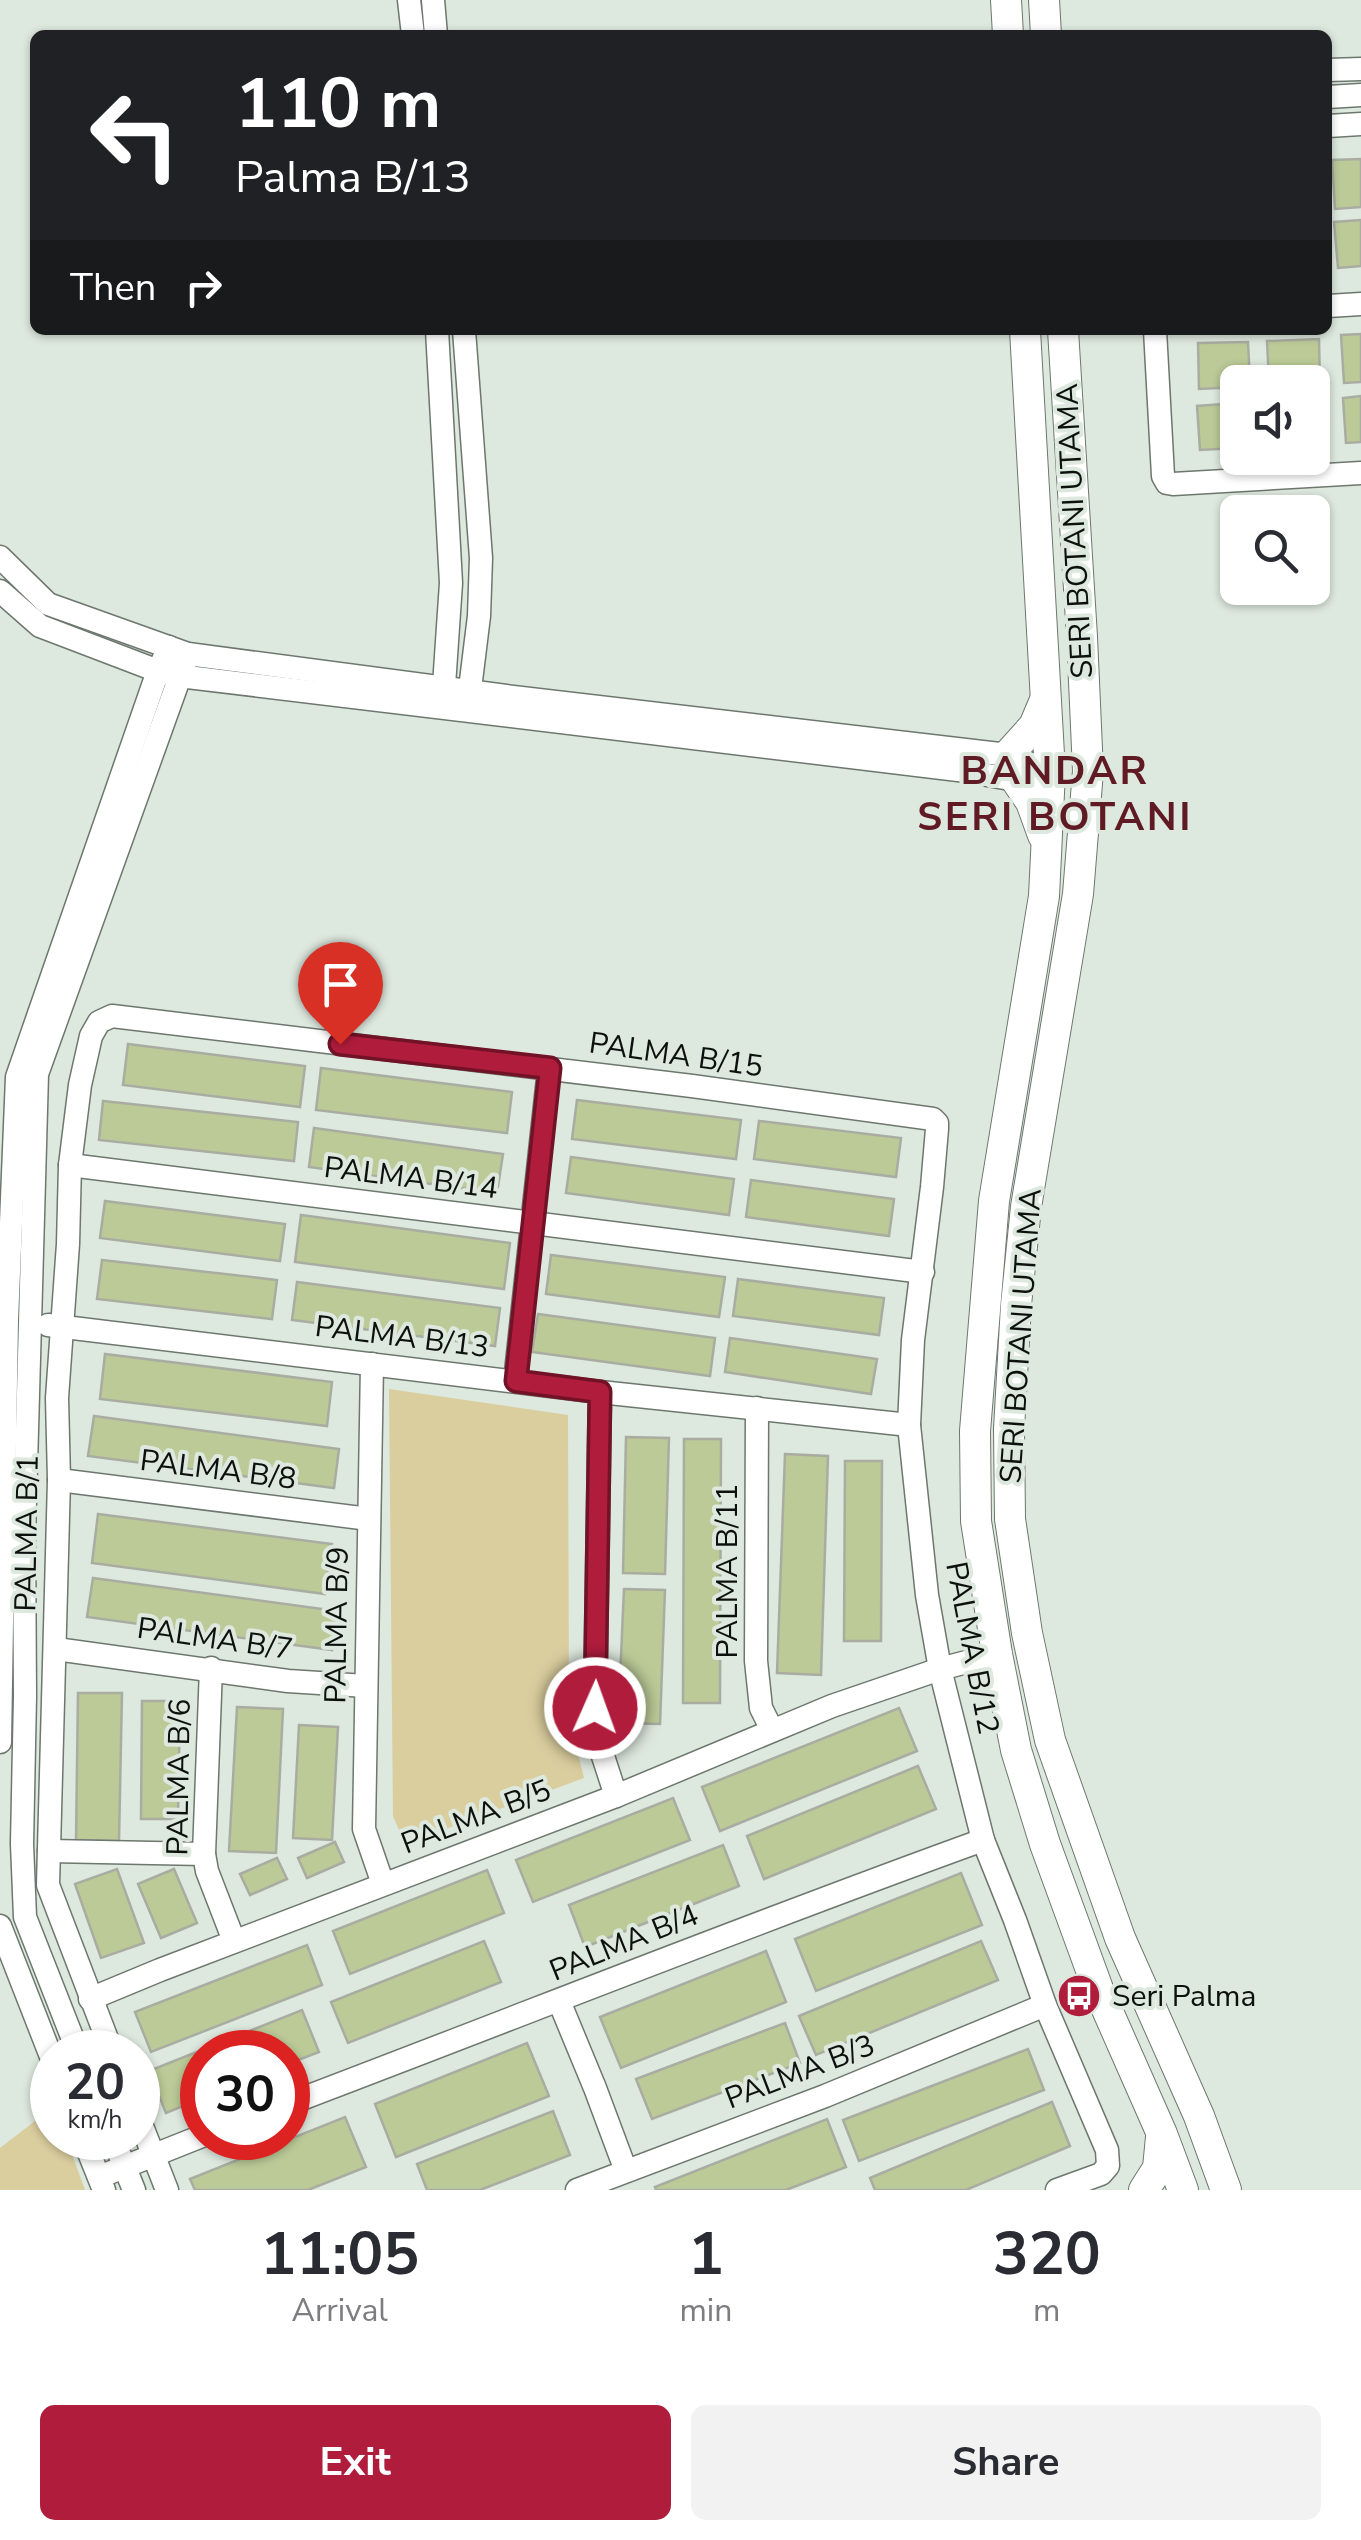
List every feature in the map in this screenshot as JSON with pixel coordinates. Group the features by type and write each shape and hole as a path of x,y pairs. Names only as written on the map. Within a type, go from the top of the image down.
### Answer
{"main road":[{"path":"1006,0 1008,30"},
{"path":"1044,0 1046,30"},
{"name":"SERI BOTANI UTAMA","path":"1025,335 1050,772 1047,847 1044,896 994,1201 975,1431 976,1521 1016,1750 1045,1844 1098,1989 1183,2190"},
{"name":"SERI BOTANI UTAMA","path":"1063,335 1088,772 1078,894 1026,1207 1016,1305 1010,1519 1027,1633 1050,1740 1120,1938 1199,2116 1226,2190"},
{"path":"1046,700 1012,767 1047,847"},
{"path":"1080,865 1069,797 1050,772 1073,756 1087,737"},
{"path":"1198,2190 1200,2166 1191,2132 1199,2116"},
{"path":"1144,2190 1158,2168 1162,2134"}],"street":[{"path":"409,0 412,30"},
{"path":"432,0 435,30"},
{"path":"1332,70 1361,69"},
{"path":"1332,97 1361,95"},
{"path":"1332,126 1361,124"},
{"path":"1332,306 1361,304"},
{"path":"437,335 451,583 444,698"},
{"path":"464,335 481,558 480,616 468,701"},
{"path":"1155,335 1166,483 1361,474"},
{"path":"0,557 48,604 220,681 444,698"},
{"path":"0,590 40,626 132,661 173,662 468,701 938,768 1012,767 1050,772"},
{"path":"132,661 156,708"},
{"path":"69,2030 25,1917 24,1536 8,1076 173,662"},
{"path":"0,1742 18,1322 36,1074 156,708 220,681"},
{"name":"PALMA B/15","path":"112,1016 550,1068 933,1120"},
{"name":"PALMA B/1","path":"103,2030 48,1885 60,1480 57,1398 70,1165 91,1036 99,1022 112,1016"},
{"path":"516,1381 550,1068"},
{"name":"PALMA B/12","path":"933,1120 937,1128 913,1340 909,1425 927,1595 940,1669 983,1840 1044,2005 1107,2150 1108,2166 1102,2174 1057,2190"},
{"name":"PALMA B/14","path":"70,1165 923,1272"},
{"name":"PALMA B/13","path":"18,1322 909,1425"},
{"name":"PALMA B/9","path":"372,1364 364,1829 382,1884"},
{"path":"600,1392 595,1708 616,1796"},
{"name":"PALMA B/11","path":"756,1408 756,1660 761,1708 772,1730"},
{"name":"PALMA B/8","path":"60,1480 369,1519"},
{"name":"PALMA B/7","path":"56,1649 288,1680 366,1686"},
{"name":"PALMA B/5","path":"90,1999 616,1796 832,1706 997,1654"},
{"name":"PALMA B/6","path":"211,1668 204,1854 234,1942"},
{"name":"PALMA B/4","path":"310,2096 773,1916 983,1840"},
{"path":"49,1851 204,1854"},
{"path":"0,1926 41,2030"},
{"path":"559,2001 626,2171"},
{"name":"PALMA B/3","path":"577,2190 825,2096 1044,2005"},
{"path":"122,2160 134,2190"},
{"path":"101,2183 138,2160"},
{"path":"155,2160 167,2190"}],"shaded area":[{"path":"389,1389 568,1415 569,1718 584,1778 405,1844 393,1816"},
{"path":"30,2125 30,2160 74,2160 85,2190 0,2190 0,2148"}],"building":[{"path":"1361,159 1361,207 1335,209 1332,160"},
{"path":"1361,220 1361,266 1338,268 1334,222"},
{"path":"1361,334 1361,382 1344,383 1341,335"},
{"path":"1319,339 1320,365 1268,365 1267,341"},
{"path":"1248,342 1249,365 1220,365 1220,388 1199,389 1198,343"},
{"path":"1361,396 1361,442 1346,443 1343,398"},
{"path":"1220,404 1220,449 1200,450 1197,406"},
{"path":"128,1044 305,1066 300,1107 123,1085"},
{"path":"321,1068 512,1092 507,1133 316,1110"},
{"path":"577,1100 741,1120 736,1159 572,1139"},
{"path":"103,1101 298,1122 294,1161 99,1140"},
{"path":"759,1121 901,1138 896,1177 754,1159"},
{"path":"314,1128 503,1154 497,1193 309,1167"},
{"path":"571,1157 734,1179 729,1215 566,1193"},
{"path":"751,1180 894,1199 889,1236 746,1217"},
{"path":"105,1201 285,1224 280,1261 100,1238"},
{"path":"301,1215 510,1243 504,1289 295,1262"},
{"path":"551,1255 725,1277 719,1317 546,1294"},
{"path":"102,1260 277,1280 272,1319 97,1299"},
{"path":"738,1279 884,1298 879,1335 733,1316"},
{"path":"297,1282 500,1308 495,1346 292,1320"},
{"path":"538,1314 715,1338 710,1376 532,1352"},
{"path":"730,1338 877,1359 871,1394 725,1372"},
{"path":"105,1354 332,1382 327,1426 100,1399"},
{"path":"94,1416 339,1449 334,1488 88,1456"},
{"path":"626,1437 669,1438 665,1574 623,1573"},
{"path":"684,1439 721,1439 720,1703 683,1703"},
{"path":"785,1454 828,1456 821,1675 777,1673"},
{"path":"845,1461 882,1461 881,1641 844,1641"},
{"path":"98,1514 332,1544 325,1594 92,1563"},
{"path":"93,1578 337,1611 332,1650 87,1617"},
{"path":"624,1589 665,1590 660,1724 618,1723"},
{"path":"78,1693 122,1693 119,1841 76,1840"},
{"path":"142,1701 180,1701 178,1819 141,1819"},
{"path":"237,1707 283,1709 276,1853 229,1851"},
{"path":"899,1708 917,1751 720,1831 702,1787"},
{"path":"299,1725 338,1727 332,1840 293,1838"},
{"path":"918,1766 936,1809 764,1879 747,1836"},
{"path":"673,1798 690,1840 533,1902 516,1860"},
{"path":"335,1842 344,1862 307,1878 298,1858"},
{"path":"723,1845 739,1886 585,1947 569,1905"},
{"path":"277,1858 287,1879 250,1895 240,1874"},
{"path":"117,1869 144,1943 101,1958 75,1884"},
{"path":"174,1869 197,1923 161,1938 138,1884"},
{"path":"487,1870 504,1913 350,1974 333,1931"},
{"path":"961,1873 982,1925 816,1991 795,1939"},
{"path":"484,1941 501,1982 348,2043 331,2002"},
{"path":"981,1941 998,1980 816,2055 799,2016"},
{"path":"307,1945 322,1985 207,2030 180,2030 180,2041 160,2048 160,2030 142,2030 135,2012"},
{"path":"766,1951 786,2002 621,2068 600,2017"},
{"path":"302,2010 319,2052 310,2055 310,2030 252,2030"},
{"path":"785,2023 800,2063 652,2119 636,2079"},
{"path":"527,2043 549,2096 396,2157 375,2104"},
{"path":"1028,2049 1044,2090 859,2161 843,2120"},
{"path":"180,2059 180,2107 166,2113 160,2098 160,2067"},
{"path":"1052,2102 1070,2146 966,2190 875,2190 870,2178"},
{"path":"553,2111 570,2155 480,2190 427,2190 417,2164"},
{"path":"345,2117 366,2167 308,2190 195,2190 190,2179 238,2160 310,2160 310,2131"},
{"path":"827,2119 846,2167 786,2190 656,2190 655,2187"}],"place":[{"name":"Seri Palma","path":"1079,1996"}],"district":[{"name":"BANDAR SERI BOTANI","path":"1055,794"}],"route":[{"path":"340,1044 550,1068 516,1381 600,1392 595,1708"}]}
